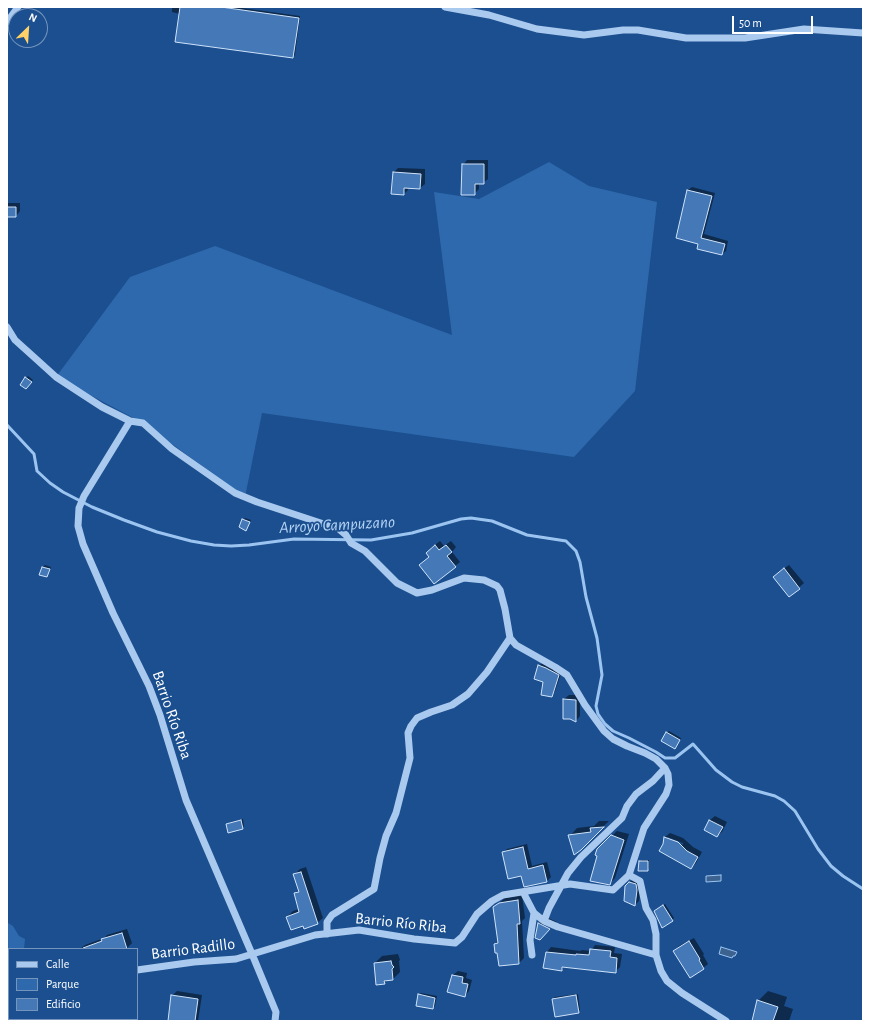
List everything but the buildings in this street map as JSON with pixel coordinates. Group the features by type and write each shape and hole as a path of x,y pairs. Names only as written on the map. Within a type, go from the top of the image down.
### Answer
{"street":[{"path":"7,22 18,7"},
{"path":"445,7 489,15 537,29 584,35 623,30 638,30 686,38 745,38 804,29 863,33"},
{"path":"7,327 15,340 56,377 102,407 130,421 142,423 172,449 235,493 263,505 339,529 346,535 351,543 365,551 397,584 417,593 432,590 464,578 484,580 497,586 500,590 505,609 510,638 516,645 567,675 594,719 608,735 627,746 656,759 666,768 636,794 627,806 622,818 616,826 607,832 575,864 560,886 544,921"},
{"name":"Barrio Río Riba","path":"130,421 84,496 79,508 78,526 82,544 112,613 149,686 160,715 186,800 252,954 315,935 358,930 414,939 454,943 462,937 478,914 492,901 504,896 570,884 613,890 629,875 644,828 666,794 669,785 666,768"},
{"name":"Barrio Río Riba","path":"327,934 327,922 332,915 374,889 386,836 396,813 410,758 408,734 411,726 417,718 452,705 468,694 487,672 510,638"},
{"path":"629,875 640,881 646,908 653,920 656,934 656,954 659,969 667,981 682,993 726,1021"},
{"path":"523,892 534,913 544,921 558,927 656,954"},
{"path":"532,955 530,940 534,913"},
{"path":"252,954 276,1012 275,1021"},
{"name":"Barrio Radillo","path":"138,970 194,962 236,960 252,954"}],"green space":[{"path":"549,162 589,186 657,202 635,391 574,457 262,413 245,497 143,423 56,377 130,277 215,246 452,335 434,192 479,199"},
{"path":"8,923 13,926 19,936 25,939 24,948 8,948 8,976 7,975"}],"shaded area":[{"path":"721,875 721,881 706,882 706,876"},
{"path":"721,947 737,952 732,958 719,954"}],"waterway":[{"name":"Arroyo Campuzano","path":"7,425 34,454 37,471 63,492 92,507 124,520 157,532 191,541 231,546 294,539 371,540 412,533 461,519 471,518 492,521 527,535 566,541 576,551 580,562 586,597 597,638 602,675 596,706 598,714 605,724 613,731 665,758 675,758 693,744 716,770 732,782 742,787 775,796 784,801 795,811 818,849 831,866 863,889"}]}
